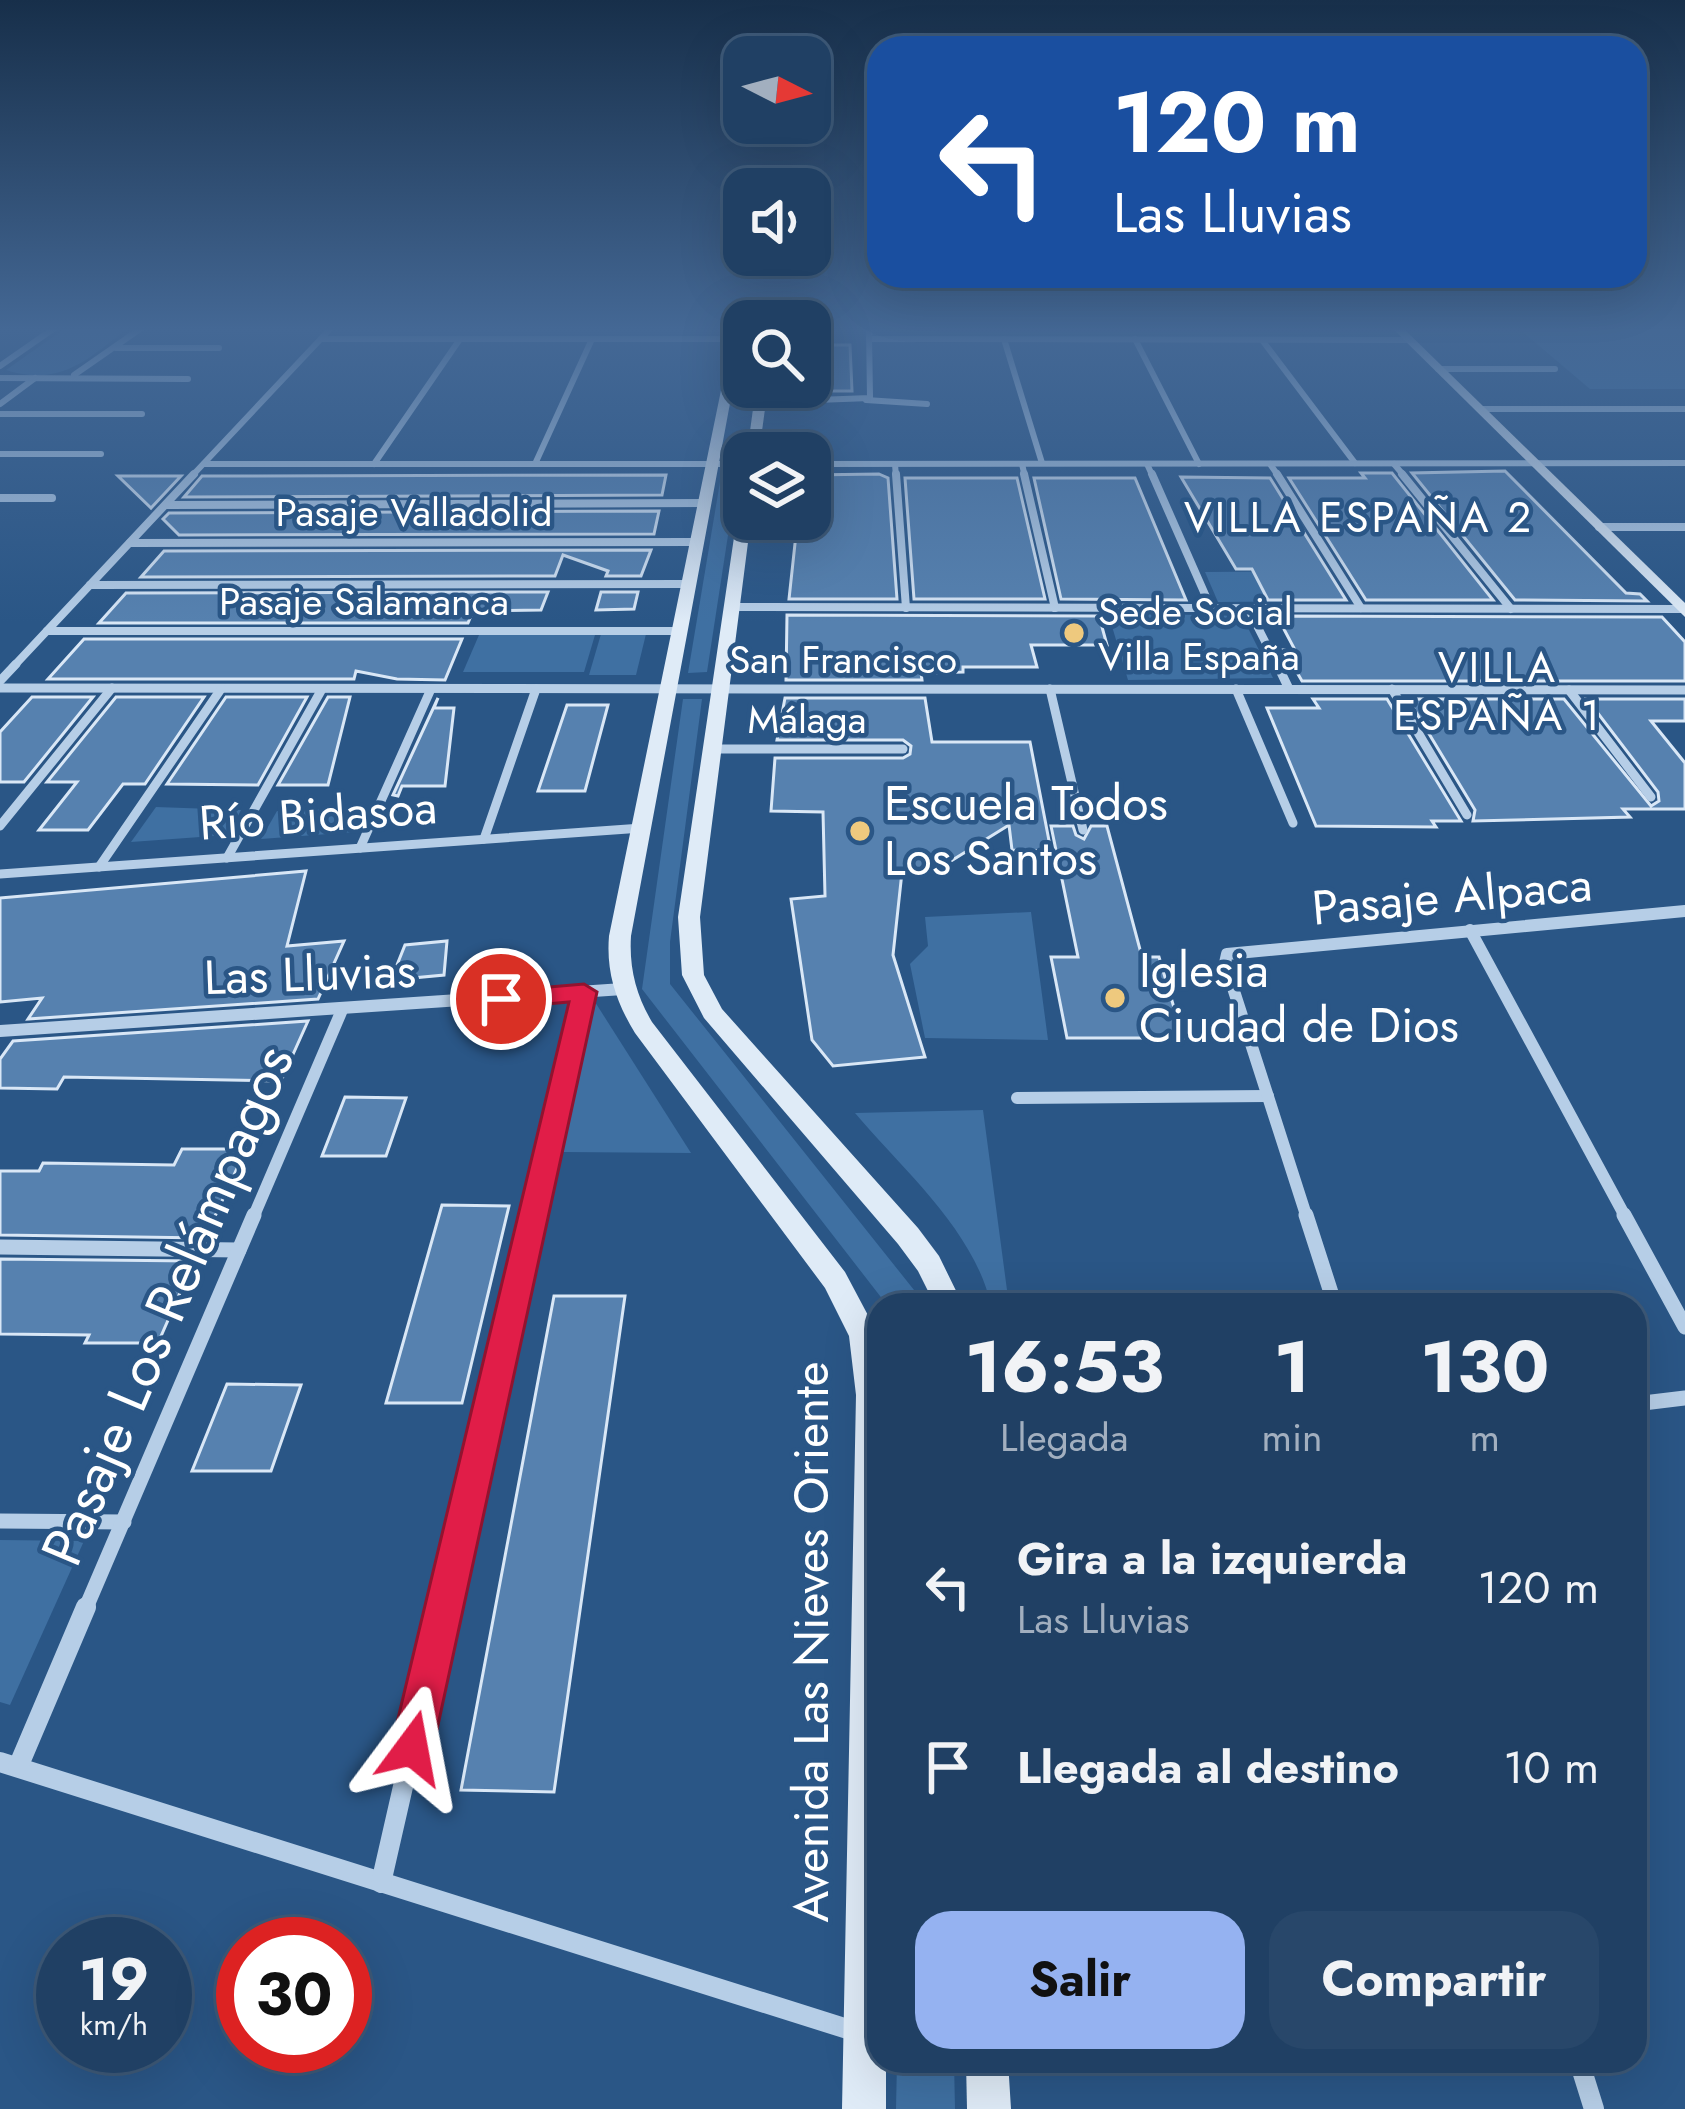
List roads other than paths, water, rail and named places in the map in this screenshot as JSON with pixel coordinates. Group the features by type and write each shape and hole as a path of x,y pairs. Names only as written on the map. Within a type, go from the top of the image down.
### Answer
{"street":[{"path":"0,685 240,425"},
{"path":"374,464 401,425"},
{"path":"535,464 553,425"},
{"path":"623,989 618,953 720,425"},
{"path":"1030,425 1042,464"},
{"path":"1179,425 1199,464"},
{"path":"1326,425 1355,464"},
{"path":"1495,425 1680,604"},
{"path":"0,454 101,454"},
{"path":"204,464 723,464"},
{"path":"831,464 1685,464"},
{"path":"895,464 906,608"},
{"path":"1022,464 1054,608"},
{"path":"1147,464 1210,608"},
{"path":"1270,464 1361,608"},
{"path":"1394,464 1511,609"},
{"path":"0,498 52,498"},
{"path":"166,505 706,503"},
{"path":"1599,527 1685,527"},
{"path":"741,540 689,916 693,975 712,1013 908,1236 943,1293"},
{"name":"Pasaje Valladolid","path":"130,543 698,542"},
{"path":"90,585 690,584"},
{"path":"731,607 1511,609 1680,604"},
{"path":"1248,608 1289,689"},
{"name":"Pasaje Salamanca","path":"46,632 681,631"},
{"name":"San Francisco","path":"0,685 1685,690"},
{"path":"0,826 112,688"},
{"path":"99,867 221,688"},
{"path":"227,858 322,689"},
{"path":"359,848 431,689"},
{"path":"484,839 536,689"},
{"path":"1050,689 1083,830"},
{"path":"1236,689 1293,823"},
{"path":"1392,689 1467,815"},
{"path":"1569,690 1651,797"},
{"name":"Málaga","path":"711,749 903,749"},
{"name":"Río Bidasoa","path":"0,874 642,828"},
{"name":"Pasaje Alpaca","path":"1268,1096 1226,954 1685,911"},
{"path":"1470,930 1685,1327"},
{"name":"Las Lluvias","path":"0,1031 623,989"},
{"name":"Avenida Las Nieves Oriente","path":"623,989 644,1027 835,1280 864,1336 867,1361"},
{"path":"381,1883 584,992"},
{"name":"Pasaje Los Relámpagos","path":"9,1765 124,1522 342,1010"},
{"path":"1017,1098 1268,1096 1331,1293"},
{"path":"0,1247 239,1250"},
{"path":"1647,1403 1685,1398"},
{"path":"0,1521 124,1522"},
{"path":"9,1765 865,2035"},
{"name":"Avenida Las Nieves Oriente","path":"864,2109 867,1822"},
{"path":"988,2073 989,2109"},
{"path":"1583,2073 1594,2109"}],"place":[{"name":"Sede Social Villa España","path":"1074,633"},
{"name":"Escuela Todos Los Santos","path":"860,831"},
{"name":"Iglesia Ciudad de Dios","path":"1115,998"}],"district":[{"name":"VILLA ESPAÑA 2","path":"1359,517"},
{"name":"VILLA ESPAÑA 1","path":"1498,691"}]}
